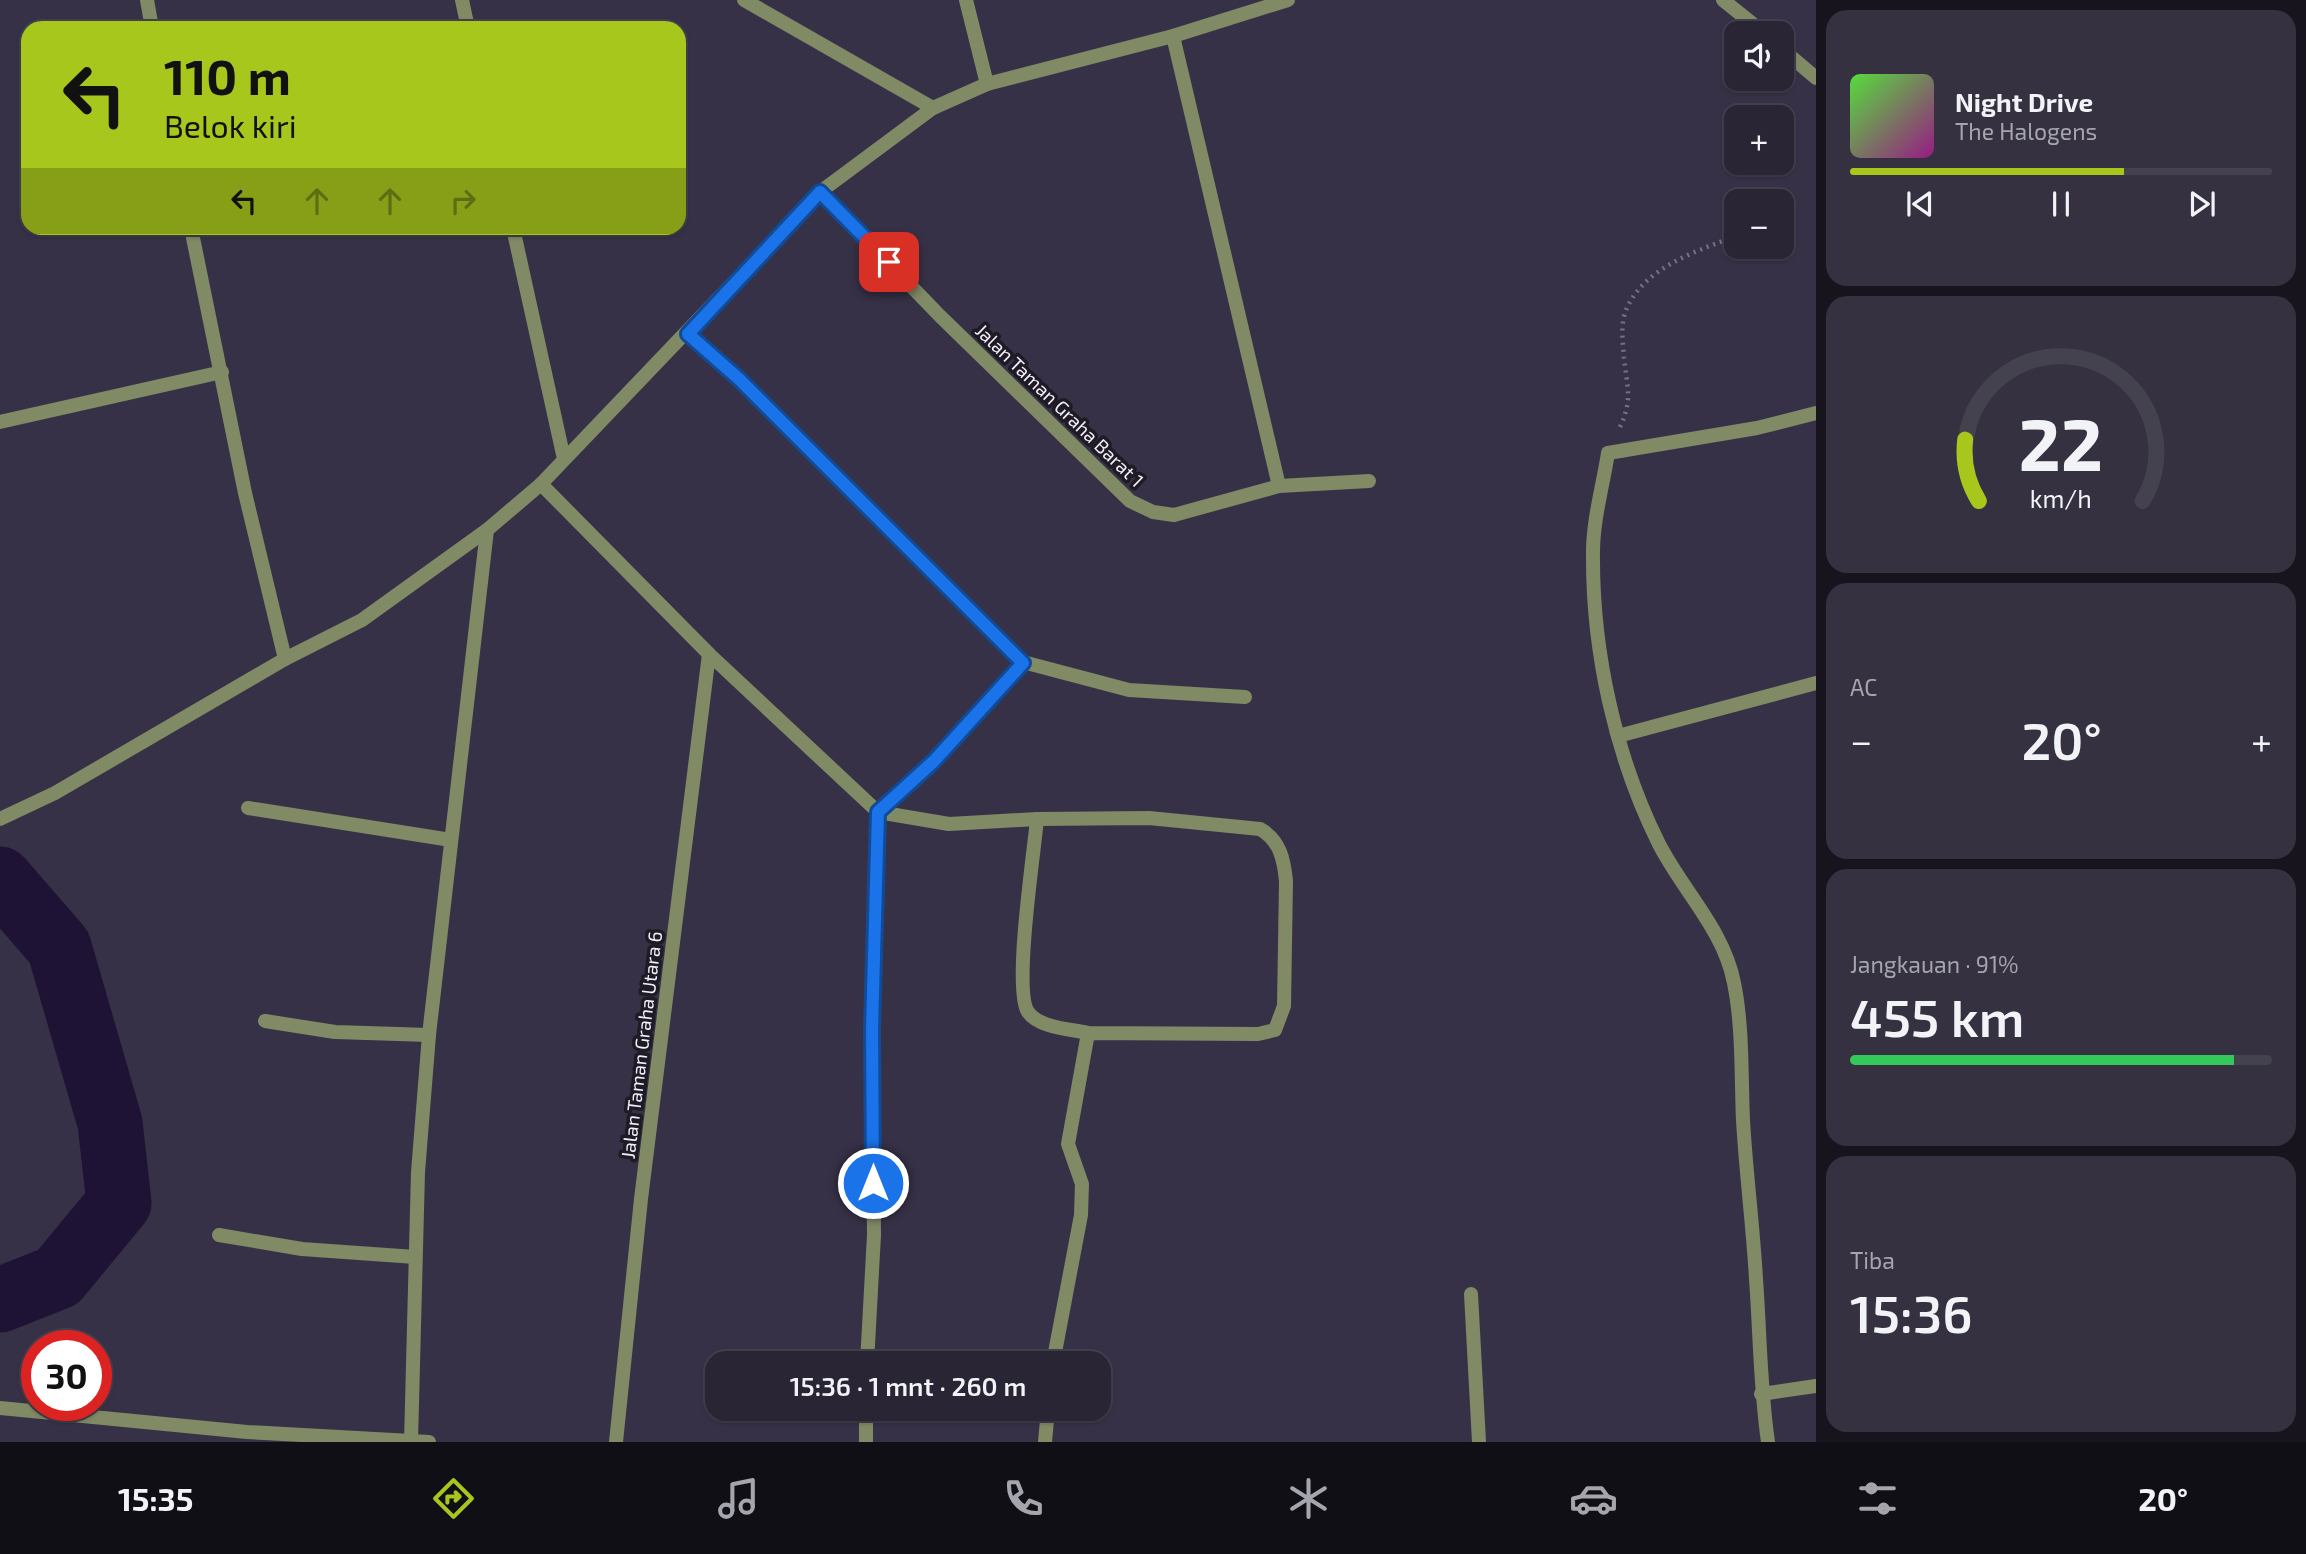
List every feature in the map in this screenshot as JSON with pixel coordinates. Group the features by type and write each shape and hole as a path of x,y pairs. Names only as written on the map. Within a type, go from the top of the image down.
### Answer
{"street":[{"path":"147,0 151,21"},
{"path":"462,0 466,21"},
{"path":"744,0 933,108"},
{"path":"966,0 987,84"},
{"path":"0,819 55,793 285,659 362,620 487,530 541,484 688,334 820,192 933,108 987,84 1173,36 1288,0"},
{"path":"1723,0 1749,21"},
{"path":"1173,36 1279,486"},
{"path":"1794,59 1816,78"},
{"name":"Jalan Taman Graha Barat 1","path":"820,192 940,316 1130,501 1153,512 1174,515 1279,486 1369,481"},
{"path":"193,235 246,493 285,659"},
{"path":"515,235 564,459"},
{"path":"688,334 739,379 1023,663 1129,690 1245,697"},
{"path":"0,422 222,372"},
{"path":"1768,1442 1761,1394 1734,982 1707,919 1684,886 1651,828 1618,736 1604,678 1594,599 1593,551 1608,453 1757,428 1816,413"},
{"path":"541,484 709,654 878,812 949,824 1037,820 1149,818 1260,829 1270,834 1277,843 1284,865 1284,1006 1275,1030 1258,1034 1088,1033 1040,1022 1029,1014 1023,1001 1024,946 1037,820"},
{"path":"411,1441 415,1258 429,1035 487,530"},
{"name":"Jalan Taman Graha Utara 6","path":"616,1442 641,1199 709,654"},
{"path":"868,1351 874,1235 872,1029 878,812 934,761 1023,663"},
{"path":"1618,736 1816,683"},
{"path":"248,808 452,840"},
{"path":"265,1021 335,1032 429,1035"},
{"path":"1055,1351 1082,1215 1082,1184 1068,1144 1088,1033"},
{"path":"219,1235 302,1249 415,1258"},
{"path":"1471,1294 1479,1442"},
{"path":"1761,1394 1816,1386"},
{"path":"0,1409 246,1437 429,1442"},
{"path":"866,1421 866,1442"},
{"path":"1045,1442 1047,1421"}],"path":[{"path":"1608,453 1629,407 1622,333 1626,310 1638,292 1673,261 1724,241"}],"waterway":[{"path":"0,879 59,947 110,1123 119,1203 58,1277 0,1300"}],"route":[{"path":"873,1183 872,1029 878,812 934,761 1023,663 739,379 688,334 820,192 889,262"}]}
